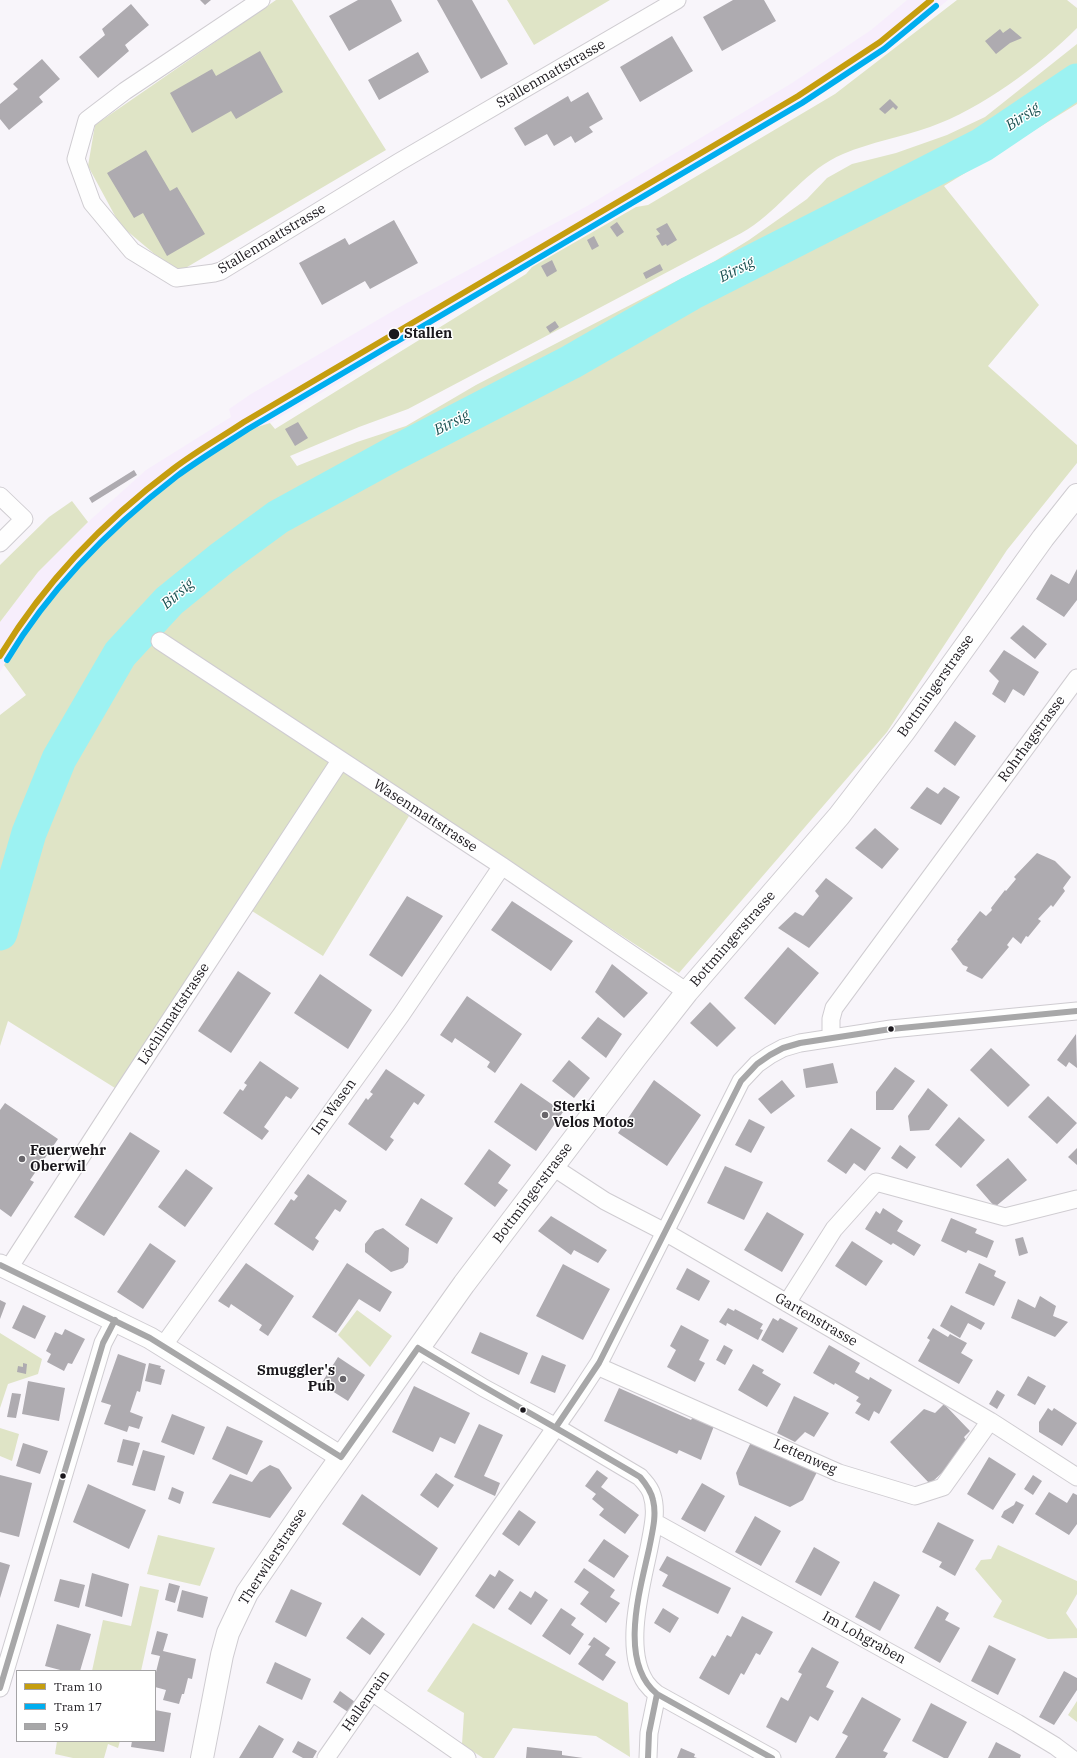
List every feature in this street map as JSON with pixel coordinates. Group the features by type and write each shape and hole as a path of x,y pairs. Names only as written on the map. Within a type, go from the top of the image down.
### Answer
{"main road":[{"name":"Bottmingerstrasse","path":"341,1457 464,1284 636,1057 687,992 838,816 903,733 1043,538 1077,495"},
{"name":"Therwilerstrasse","path":"202,1758 222,1655 228,1633 247,1593 341,1457"}],"street":[{"name":"Stallenmattstrasse","path":"261,0 125,92 87,120 76,159 92,202 132,251 176,278 214,273 221,270 399,162 677,0"},
{"path":"0,496 24,519 0,543"},
{"name":"Wasenmattstrasse","path":"160,641 340,761 502,866 687,992"},
{"name":"Rohrhagstrasse","path":"831,1037 831,1019 834,1008 1077,678"},
{"name":"Löchlimattstrasse","path":"5,1266 123,1091 340,761"},
{"name":"Im Wasen","path":"163,1346 401,1015 502,866"},
{"name":"Hallenrain","path":"326,1758 597,1366 741,1081 757,1064 783,1048 831,1037 1077,1011"},
{"name":"Gartenstrasse","path":"553,1167 605,1201 665,1232 990,1422 1077,1477"},
{"path":"787,1303 834,1229 876,1182 1005,1217 1077,1199"},
{"path":"5,1266 115,1320 163,1346 341,1457"},
{"path":"0,1688 103,1343 115,1320"},
{"path":"418,1348 484,1388 556,1427 640,1478 649,1486 652,1495 654,1522 641,1590 635,1643 640,1668 646,1683 657,1694 772,1758"},
{"name":"Lettenweg","path":"597,1366 839,1473 915,1496 943,1487 990,1422"},
{"name":"Im Lohgraben","path":"654,1522 1017,1723 1055,1746 1071,1758"},
{"path":"372,1692 467,1758"},
{"path":"648,1758 649,1733 657,1694"}],"shaded area":[{"path":"907,0 948,0 885,50 701,165 493,287 424,333 270,423 242,433 114,532 60,586 14,648 0,672 0,622 38,572 88,522 146,470 231,417 229,409 251,394 405,304 587,206 792,83 871,30"}],"green space":[{"path":"276,0 292,0 386,150 177,273 120,225 88,166 95,125"},
{"path":"507,0 610,0 534,45"},
{"path":"957,0 1067,0 1077,8 1077,28 1027,71 989,98 969,109 930,127 864,146 830,160 807,177 765,216 741,233 408,409 359,427 290,456 297,466 357,442 406,426 476,385 715,261 749,240 807,199 827,178 852,164 896,153 947,135 985,117 1077,44 1077,104 944,186 1039,305 988,366 1077,445 1077,463 1007,550 887,732 679,973 337,750 115,1088 8,1021 0,1046 0,715 26,695 4,665 34,620 68,579 87,559 146,504 180,475 216,448 241,433 270,423 275,429 526,274 532,267 636,207 648,205 835,94"},
{"path":"72,501 88,522 38,572 0,622 0,565 49,517"},
{"path":"342,771 409,816 323,956 252,911"},
{"path":"357,1310 392,1336 370,1367 338,1335"},
{"path":"0,1333 42,1359 38,1374 8,1384 0,1408"},
{"path":"0,1428 19,1434 12,1461 0,1456"},
{"path":"158,1535 215,1548 200,1586 147,1574"},
{"path":"998,1545 1077,1581 1077,1594 1066,1613 1077,1629 1077,1638 1048,1639 993,1617 1002,1601 975,1569 981,1560 991,1559"},
{"path":"140,1586 159,1590 141,1670 92,1670 103,1620 131,1626"},
{"path":"473,1623 628,1703 630,1757 596,1736 513,1728 494,1758 483,1758 462,1744 464,1713 427,1691"},
{"path":"1077,1701 1077,1722 1068,1715"},
{"path":"57,1742 120,1742 118,1748 108,1744 104,1758 73,1758 55,1754"}],"building":[{"path":"200,0 211,0 205,5"},
{"path":"358,0 391,0 402,21 349,51 329,16"},
{"path":"437,0 472,0 508,64 481,79"},
{"path":"733,0 764,0 776,21 722,51 703,17"},
{"path":"131,4 149,25 125,45 129,51 98,78 79,57 105,35 102,29"},
{"path":"1010,28 1022,38 1010,43 996,54 985,41 1000,29 1003,33"},
{"path":"672,36 693,71 640,102 620,67"},
{"path":"260,51 283,92 236,119 231,111 192,133 170,93 212,69 216,76"},
{"path":"418,52 429,72 379,100 368,80"},
{"path":"42,59 60,79 39,97 43,102 9,130 0,119 0,104 18,89 13,84"},
{"path":"588,92 603,119 589,127 593,132 575,143 571,136 554,146 547,134 525,146 514,128 568,96 571,102"},
{"path":"890,99 898,107 896,110 893,107 885,114 879,109"},
{"path":"146,150 170,191 177,187 205,234 167,256 143,213 134,218 107,173"},
{"path":"394,220 418,263 370,289 365,281 322,305 299,263 345,238 349,245"},
{"path":"617,222 624,232 617,237 610,227"},
{"path":"667,223 677,240 667,246 666,244 662,246 656,236 660,234 656,229"},
{"path":"594,236 599,246 592,250 587,240"},
{"path":"552,260 557,271 547,277 541,266"},
{"path":"660,264 663,270 646,279 643,273"},
{"path":"555,321 559,327 550,333 546,327"},
{"path":"298,422 308,438 295,446 285,429"},
{"path":"134,470 137,475 92,503 89,498"},
{"path":"1077,569 1077,600 1064,617 1036,599 1051,574 1069,584"},
{"path":"1023,625 1047,644 1035,659 1010,638"},
{"path":"1004,650 1039,672 1024,696 1013,689 1005,703 992,694 999,681 989,671"},
{"path":"955,721 976,736 955,766 934,751"},
{"path":"927,787 938,794 944,787 960,797 941,825 910,808"},
{"path":"875,828 899,849 882,869 855,848"},
{"path":"1037,853 1055,861 1071,877 1063,888 1065,891 1053,907 1051,905 1038,919 1041,921 1028,937 1026,936 1021,944 1013,937 1007,945 1009,947 982,979 966,971 968,967 963,965 951,949 980,911 986,916 992,910 991,908 1016,879 1014,877"},
{"path":"826,878 853,898 809,948 778,928 795,912 803,916 819,896 815,891"},
{"path":"407,896 443,916 402,977 369,955"},
{"path":"512,901 573,941 551,971 491,930"},
{"path":"788,947 819,973 775,1025 744,998"},
{"path":"612,964 648,993 624,1018 595,992"},
{"path":"238,971 271,993 231,1053 198,1031"},
{"path":"320,974 372,1010 348,1049 294,1013"},
{"path":"467,996 522,1034 495,1073 487,1067 490,1062 455,1038 452,1043 440,1035"},
{"path":"710,1002 736,1028 717,1047 690,1023"},
{"path":"598,1017 622,1034 606,1058 581,1038"},
{"path":"1076,1034 1077,1068 1069,1062 1066,1067 1057,1060"},
{"path":"991,1048 1030,1085 1008,1107 970,1070"},
{"path":"569,1060 590,1078 574,1098 552,1081"},
{"path":"260,1061 299,1088 291,1099 286,1096 264,1127 269,1131 262,1140 223,1113 240,1089 243,1091 247,1085 244,1083"},
{"path":"833,1063 838,1083 806,1088 803,1069"},
{"path":"895,1067 915,1081 893,1110 876,1110 876,1092"},
{"path":"386,1069 425,1095 418,1105 414,1102 390,1137 394,1140 386,1151 348,1124 366,1098 368,1100 373,1094 370,1092"},
{"path":"654,1080 701,1115 667,1166 618,1133"},
{"path":"782,1080 795,1096 771,1114 758,1099"},
{"path":"521,1083 563,1112 536,1151 494,1122"},
{"path":"928,1088 948,1105 929,1130 910,1131 908,1116"},
{"path":"1048,1096 1077,1123 1057,1144 1028,1117"},
{"name":"Feuerwehr Oberwil","path":"5,1103 58,1139 30,1180 34,1182 11,1217 0,1209 0,1110"},
{"path":"959,1117 985,1140 961,1168 935,1145"},
{"path":"749,1119 765,1127 751,1153 735,1145"},
{"path":"851,1128 881,1148 865,1171 854,1163 846,1174 827,1161"},
{"path":"130,1132 160,1151 104,1236 74,1217"},
{"path":"900,1145 916,1157 907,1169 891,1158"},
{"path":"1077,1148 1077,1165 1068,1157"},
{"path":"489,1149 511,1165 498,1183 508,1190 495,1207 464,1184"},
{"path":"1008,1158 1027,1180 995,1207 976,1185"},
{"path":"725,1166 763,1182 744,1220 707,1203"},
{"path":"186,1169 213,1188 185,1227 158,1207"},
{"path":"308,1174 347,1201 340,1212 335,1209 315,1238 319,1241 313,1251 274,1224 291,1199 294,1201 298,1196 294,1193"},
{"path":"421,1198 453,1218 437,1244 405,1225"},
{"path":"883,1208 903,1221 897,1231 921,1245 914,1256 893,1243 891,1245 865,1229 876,1211 880,1214"},
{"path":"767,1212 804,1234 782,1272 744,1250"},
{"path":"551,1216 607,1250 598,1263 574,1250 571,1255 538,1231"},
{"path":"951,1218 977,1229 975,1233 994,1241 987,1258 968,1250 966,1253 941,1241"},
{"path":"383,1228 409,1248 408,1262 403,1268 391,1272 365,1252 365,1244 375,1231"},
{"path":"1023,1237 1028,1253 1019,1256 1015,1239"},
{"path":"852,1241 883,1261 866,1286 835,1266"},
{"path":"150,1243 176,1261 143,1309 117,1292"},
{"path":"246,1263 294,1296 268,1336 259,1330 262,1325 231,1304 229,1308 218,1301"},
{"path":"347,1263 392,1292 380,1312 359,1299 336,1333 312,1317"},
{"path":"979,1263 996,1271 994,1276 1006,1282 994,1306 965,1293"},
{"path":"563,1264 610,1289 583,1340 536,1316"},
{"path":"687,1268 710,1281 699,1301 676,1289"},
{"path":"1040,1296 1056,1306 1053,1316 1068,1322 1055,1337 1011,1318 1018,1299 1035,1308"},
{"path":"0,1300 6,1303 0,1319"},
{"path":"23,1305 46,1316 35,1339 12,1328"},
{"path":"951,1305 985,1323 981,1330 968,1323 960,1338 940,1326"},
{"path":"728,1308 734,1311 735,1309 763,1324 760,1329 763,1330 758,1340 727,1323 726,1326 719,1322"},
{"path":"773,1318 778,1321 780,1318 798,1328 783,1353 761,1340"},
{"path":"681,1325 709,1340 699,1360 705,1363 695,1382 667,1367 676,1350 670,1346"},
{"path":"933,1328 948,1337 950,1334 967,1343 961,1353 973,1360 959,1384 918,1361 930,1340 927,1338"},
{"path":"65,1329 85,1339 72,1364 68,1363 64,1371 47,1362 51,1354 46,1351 55,1332 62,1335"},
{"path":"480,1332 528,1353 519,1375 471,1353"},
{"path":"724,1345 733,1350 725,1365 716,1360"},
{"path":"829,1345 860,1363 855,1372 869,1380 870,1377 892,1390 879,1414 874,1411 869,1421 855,1413 861,1404 856,1401 859,1397 835,1383 834,1385 813,1373"},
{"path":"118,1354 146,1364 140,1392 137,1391 130,1412 143,1417 139,1429 129,1426 127,1432 104,1424 111,1405 101,1402"},
{"path":"542,1355 566,1365 555,1393 530,1383"},
{"name":"Smuggler's Pub","path":"338,1357 365,1375 348,1401 321,1384"},
{"path":"23,1363 27,1364 26,1374 17,1372 18,1366 23,1367"},
{"path":"149,1363 161,1366 160,1368 165,1370 161,1385 145,1381"},
{"path":"753,1364 764,1370 762,1373 781,1384 767,1407 738,1390"},
{"path":"1028,1376 1046,1386 1035,1405 1017,1395"},
{"path":"28,1381 65,1388 59,1421 22,1414"},
{"path":"414,1386 470,1413 455,1444 440,1437 433,1452 392,1432"},
{"path":"619,1388 691,1420 693,1417 714,1426 701,1460 679,1450 677,1454 604,1421"},
{"path":"997,1390 1005,1395 997,1409 989,1404"},
{"path":"12,1393 21,1394 16,1418 7,1417"},
{"path":"794,1396 829,1413 814,1437 805,1432 795,1442 777,1433"},
{"path":"944,1404 970,1431 964,1437 970,1446 930,1484 890,1442 924,1409 935,1413"},
{"path":"1048,1408 1052,1411 1054,1408 1077,1423 1062,1446 1039,1432 1039,1422"},
{"path":"172,1414 205,1427 194,1455 161,1442"},
{"path":"479,1424 503,1435 484,1476 500,1483 495,1496 454,1477"},
{"path":"227,1426 263,1441 247,1475 212,1459"},
{"path":"754,1436 819,1468 803,1500 790,1507 739,1485 736,1473"},
{"path":"123,1439 140,1443 133,1466 117,1462"},
{"path":"23,1443 48,1451 40,1474 16,1466"},
{"path":"143,1450 165,1456 155,1491 132,1485"},
{"path":"989,1457 1016,1474 993,1510 967,1494"},
{"path":"270,1465 279,1469 292,1488 270,1518 212,1503 230,1474 252,1482 260,1471"},
{"path":"597,1470 608,1478 601,1487 639,1515 625,1534 599,1515 604,1509 592,1499 596,1494 585,1486"},
{"path":"436,1473 454,1485 438,1508 420,1495"},
{"path":"0,1475 32,1483 19,1537 0,1532"},
{"path":"1033,1475 1042,1481 1033,1495 1024,1489"},
{"path":"702,1483 725,1496 705,1532 681,1519"},
{"path":"88,1484 146,1510 129,1549 73,1522"},
{"path":"172,1487 184,1492 180,1504 168,1499"},
{"path":"1049,1492 1067,1503 1073,1493 1077,1495 1077,1524 1069,1535 1035,1514"},
{"path":"362,1494 438,1548 420,1576 342,1524"},
{"path":"1016,1501 1024,1505 1013,1524 1001,1517 1004,1511 1014,1505"},
{"path":"519,1510 536,1522 519,1546 502,1534"},
{"path":"755,1516 781,1531 761,1566 735,1552"},
{"path":"938,1522 974,1540 955,1576 939,1567 942,1562 922,1552"},
{"path":"604,1539 629,1556 614,1578 588,1561"},
{"path":"814,1547 840,1562 821,1596 795,1582"},
{"path":"667,1556 731,1588 718,1614 662,1586 668,1575 659,1570"},
{"path":"0,1562 10,1565 0,1598"},
{"path":"584,1568 615,1590 610,1597 620,1603 606,1623 580,1604 589,1592 574,1582"},
{"path":"499,1570 514,1580 494,1609 475,1596 490,1574 495,1577"},
{"path":"92,1573 129,1584 122,1617 85,1606"},
{"path":"60,1579 85,1585 79,1608 54,1601"},
{"path":"874,1581 900,1595 880,1631 855,1617"},
{"path":"169,1583 180,1586 175,1603 165,1600"},
{"path":"291,1589 322,1603 306,1637 275,1622"},
{"path":"182,1590 208,1597 203,1618 177,1611"},
{"path":"520,1591 531,1598 535,1591 548,1600 531,1625 508,1609"},
{"path":"937,1606 949,1613 945,1620 960,1628 940,1663 914,1648"},
{"path":"561,1608 576,1618 571,1625 584,1634 570,1655 542,1636"},
{"path":"663,1608 679,1618 670,1633 654,1623"},
{"path":"742,1616 773,1632 760,1655 756,1653 744,1675 741,1673 729,1695 699,1678 712,1655 715,1657 727,1635 731,1637"},
{"path":"362,1617 385,1634 370,1655 346,1638"},
{"path":"57,1624 91,1634 80,1670 60,1670 45,1666"},
{"path":"157,1631 168,1634 163,1651 196,1659 192,1679 188,1678 184,1694 182,1694 179,1704 163,1700 166,1690 156,1687 156,1672 160,1656 151,1654"},
{"path":"594,1637 610,1648 605,1655 616,1662 603,1681 578,1664 591,1646 588,1645"},
{"path":"989,1645 1016,1659 998,1695 971,1681"},
{"path":"812,1647 839,1662 826,1687 834,1691 818,1721 810,1716 796,1743 766,1727 781,1697 788,1701 802,1674 798,1672"},
{"path":"275,1662 311,1679 302,1700 266,1683"},
{"path":"1064,1671 1077,1678 1077,1690 1054,1725 1039,1717"},
{"path":"340,1691 355,1702 348,1712 333,1702"},
{"path":"862,1697 901,1719 883,1751 888,1753 885,1758 835,1758 848,1736 842,1733"},
{"path":"931,1703 967,1722 948,1758 944,1758 912,1741"},
{"path":"156,1710 171,1713 164,1752 131,1747 132,1742 156,1742"},
{"path":"259,1725 284,1739 273,1758 239,1758"},
{"path":"298,1741 317,1751 313,1758 303,1758 292,1752"},
{"path":"996,1742 1021,1755 1020,1758 988,1758"},
{"path":"527,1747 562,1751 562,1755 583,1758 526,1758"},
{"path":"681,1748 695,1754 694,1757 697,1758 677,1758"}],"waterway":[{"name":"Birsig","path":"0,933 29,833 59,759 120,654 169,601 222,558 278,517 395,453 571,362 691,293 982,145 1077,81"}],"tram line":[{"name":"10","path":"0,656 36,603 78,554 123,509 181,463 244,422 798,96 880,42 931,0"},
{"name":"17","path":"7,660 42,608 83,560 129,516 177,476 248,429 802,103 884,49 936,6"}],"transit line":[{"name":"59","path":"556,1427 599,1363 741,1081 757,1064 783,1048 800,1043 891,1029 1077,1011"},
{"name":"59","path":"0,1265 150,1338 341,1457"},
{"name":"59","path":"0,1688 103,1343 115,1320"},
{"name":"59","path":"418,1348 640,1477 651,1494 654,1506 653,1531 637,1604 635,1625 635,1645 638,1664 645,1680 657,1694 772,1758"},
{"name":"59","path":"341,1457 418,1348"},
{"name":"59","path":"648,1758 649,1733 657,1694"}],"place":[{"name":"Stallen","path":"394,334"},
{"name":"Sterki Velos Motos","path":"545,1115"},
{"name":"Feuerwehr Oberwil","path":"22,1159"},
{"name":"Smuggler's Pub","path":"343,1379"}]}
